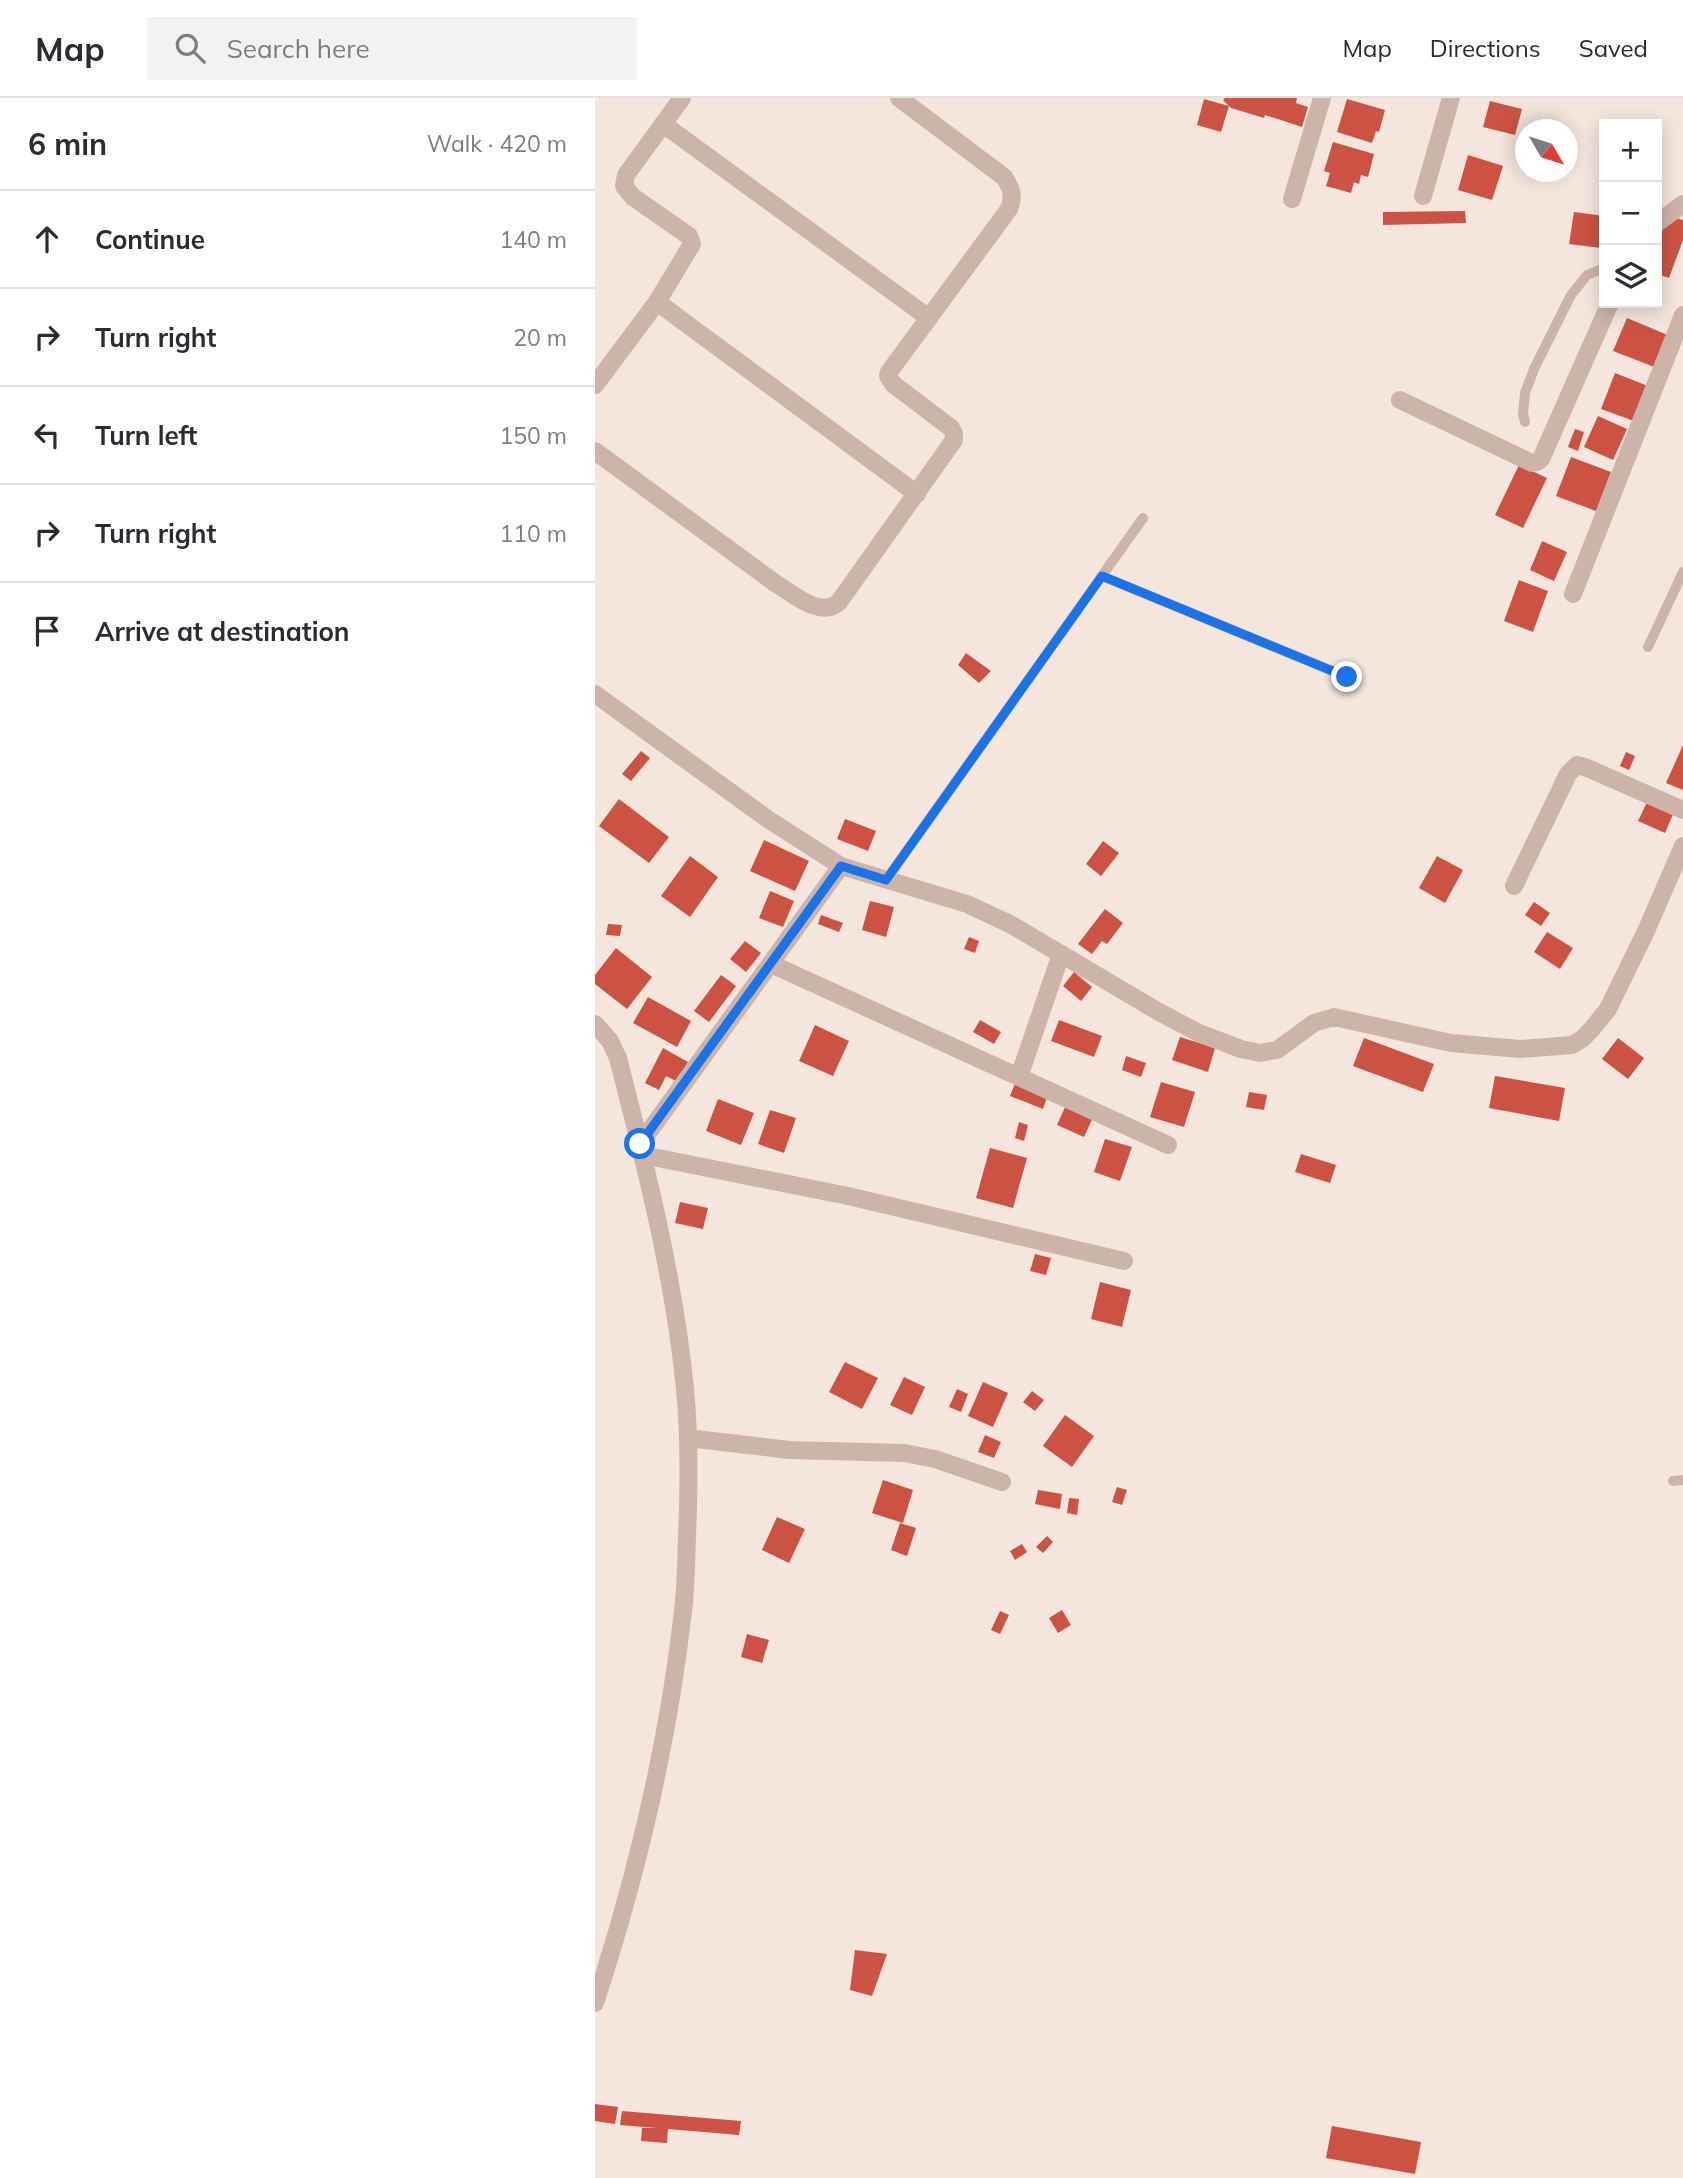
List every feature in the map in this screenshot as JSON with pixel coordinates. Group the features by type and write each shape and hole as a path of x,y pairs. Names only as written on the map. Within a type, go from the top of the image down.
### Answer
{"street":[{"path":"595,385 657,302 689,251 689,236 627,191 624,180 682,98"},
{"path":"595,452 775,583 806,602 825,608 835,606 839,602 952,446 954,434 951,428 893,384 888,376 889,372 1009,209 1013,198 1011,188 1004,177 899,98"},
{"path":"1292,199 1322,98"},
{"path":"1423,197 1451,98"},
{"path":"663,124 929,318"},
{"path":"1662,219 1683,204"},
{"path":"657,302 917,494"},
{"path":"1400,400 1532,463 1537,462 1541,459 1608,308"},
{"path":"1573,594 1683,315"},
{"path":"595,694 769,820 841,866 967,904 1010,924 1199,1033 1241,1049 1261,1053 1277,1050 1314,1023 1334,1017 1451,1043 1520,1049 1571,1045 1583,1039 1608,1009 1683,846"},
{"path":"1514,886 1568,774 1577,765 1585,766 1683,810"},
{"path":"641,1149 841,866"},
{"path":"1019,1077 1061,954"},
{"path":"771,964 1168,1145"},
{"path":"595,1024 610,1041 618,1058 641,1149 674,1309 685,1390 689,1476 684,1609 662,1753 636,1864 595,2003"},
{"path":"641,1149 1124,1261"},
{"path":"688,1438 789,1450 904,1453 935,1458 1002,1482"}],"lane":[{"path":"1525,422 1525,393 1534,369 1571,295 1582,279 1599,270"},
{"path":"886,880 1143,518"},
{"path":"1648,647 1683,572"},
{"path":"1102,576 1347,677"}],"building":[{"path":"1297,98 1296,103 1308,107 1302,127 1231,108 1223,100"},
{"path":"1204,99 1229,106 1221,132 1197,125"},
{"path":"1347,99 1385,110 1379,132 1376,131 1372,143 1337,132"},
{"path":"1490,101 1522,109 1519,119 1515,119 1515,135 1483,127"},
{"path":"1333,142 1374,154 1368,177 1361,175 1359,184 1354,182 1351,193 1326,186 1330,173 1324,171"},
{"path":"1468,155 1503,166 1492,200 1458,190"},
{"path":"1465,211 1466,223 1383,225 1383,212"},
{"path":"1574,212 1599,215 1599,248 1569,244"},
{"path":"1676,218 1683,220 1683,240 1669,278 1662,276 1662,225"},
{"path":"1627,318 1670,336 1657,368 1613,351"},
{"path":"1615,373 1648,386 1634,421 1601,409"},
{"path":"1598,416 1627,429 1613,460 1584,447"},
{"path":"1575,429 1584,432 1578,451 1568,447"},
{"path":"1571,457 1611,472 1596,511 1556,496"},
{"path":"1519,465 1547,478 1523,528 1495,515"},
{"path":"1542,541 1567,552 1554,581 1530,570"},
{"path":"1519,580 1548,591 1533,632 1504,621"},
{"path":"966,653 991,671 979,683 958,665"},
{"path":"1683,745 1683,790 1666,783"},
{"path":"641,751 650,758 631,781 622,774"},
{"path":"1626,752 1635,756 1629,770 1620,766"},
{"path":"619,799 669,837 649,863 599,826"},
{"path":"1648,800 1674,812 1665,833 1638,821"},
{"path":"845,819 876,831 868,851 837,839"},
{"path":"764,840 809,861 795,891 750,871"},
{"path":"1103,841 1119,853 1101,876 1086,864"},
{"path":"690,856 718,877 690,917 661,896"},
{"path":"1437,856 1463,870 1445,903 1419,888"},
{"path":"770,891 794,901 783,927 759,918"},
{"path":"870,901 894,907 886,937 862,930"},
{"path":"1534,902 1550,913 1541,926 1525,915"},
{"path":"1105,909 1123,923 1107,944 1102,941 1092,954 1078,944"},
{"path":"821,915 843,923 839,932 818,924"},
{"path":"608,924 622,925 620,936 606,935"},
{"path":"1547,932 1573,948 1560,969 1534,952"},
{"path":"969,937 979,941 975,953 964,949"},
{"path":"745,941 761,953 746,972 730,959"},
{"path":"616,948 652,977 627,1009 595,984 595,975"},
{"path":"1074,972 1092,987 1081,1001 1063,986"},
{"path":"721,975 736,986 709,1022 694,1011"},
{"path":"648,997 691,1021 677,1047 633,1023"},
{"path":"980,1020 1001,1032 994,1044 973,1032"},
{"path":"1059,1020 1102,1036 1094,1057 1051,1041"},
{"path":"815,1025 849,1041 833,1076 799,1061"},
{"path":"1180,1037 1215,1048 1208,1072 1172,1060"},
{"path":"1364,1038 1434,1064 1423,1092 1353,1066"},
{"path":"1618,1038 1644,1058 1628,1079 1602,1059"},
{"path":"663,1048 688,1062 678,1082 666,1076 659,1090 645,1083"},
{"path":"1126,1056 1146,1063 1141,1077 1122,1070"},
{"path":"1495,1076 1565,1088 1559,1121 1489,1108"},
{"path":"1016,1081 1048,1094 1043,1109 1010,1096"},
{"path":"1161,1082 1195,1092 1184,1127 1150,1117"},
{"path":"1249,1092 1267,1095 1264,1110 1246,1107"},
{"path":"718,1099 754,1113 741,1145 706,1131"},
{"path":"1067,1103 1094,1115 1084,1137 1057,1125"},
{"path":"770,1110 796,1118 784,1153 758,1144"},
{"path":"1019,1122 1028,1125 1024,1141 1015,1138"},
{"path":"1105,1139 1132,1147 1120,1181 1094,1172"},
{"path":"990,1148 1027,1158 1013,1208 976,1198"},
{"path":"1301,1154 1336,1165 1330,1183 1295,1172"},
{"path":"680,1202 708,1208 703,1229 675,1223"},
{"path":"1035,1254 1051,1258 1046,1275 1030,1271"},
{"path":"1100,1282 1131,1290 1122,1327 1091,1319"},
{"path":"845,1362 878,1378 862,1409 829,1392"},
{"path":"904,1377 925,1387 912,1415 890,1405"},
{"path":"983,1382 1008,1393 993,1427 968,1416"},
{"path":"957,1389 968,1394 961,1412 949,1407"},
{"path":"1032,1391 1044,1400 1035,1411 1023,1402"},
{"path":"1065,1415 1094,1436 1072,1467 1043,1446"},
{"path":"985,1435 1001,1442 994,1458 978,1452"},
{"path":"883,1480 913,1490 903,1523 872,1513"},
{"path":"1117,1487 1127,1490 1122,1505 1112,1502"},
{"path":"1038,1490 1062,1494 1060,1509 1035,1504"},
{"path":"1069,1498 1079,1499 1077,1515 1067,1513"},
{"path":"777,1517 805,1529 789,1563 762,1550"},
{"path":"900,1523 916,1528 907,1556 891,1550"},
{"path":"1047,1536 1053,1542 1043,1553 1036,1547"},
{"path":"1022,1544 1027,1552 1015,1560 1010,1551"},
{"path":"1062,1610 1071,1625 1058,1633 1049,1618"},
{"path":"1000,1611 1009,1615 1000,1634 991,1630"},
{"path":"747,1634 769,1640 762,1663 741,1657"},
{"path":"855,1950 887,1954 872,1996 850,1990"},
{"path":"595,2104 618,2107 615,2124 595,2121"},
{"path":"622,2111 741,2121 739,2135 668,2129 667,2143 641,2141 642,2128 656,2128 620,2125"},
{"path":"1332,2126 1421,2142 1415,2174 1326,2158"}],"route":[{"path":"640,1144 841,866 886,880 1102,576 1347,677"}]}
